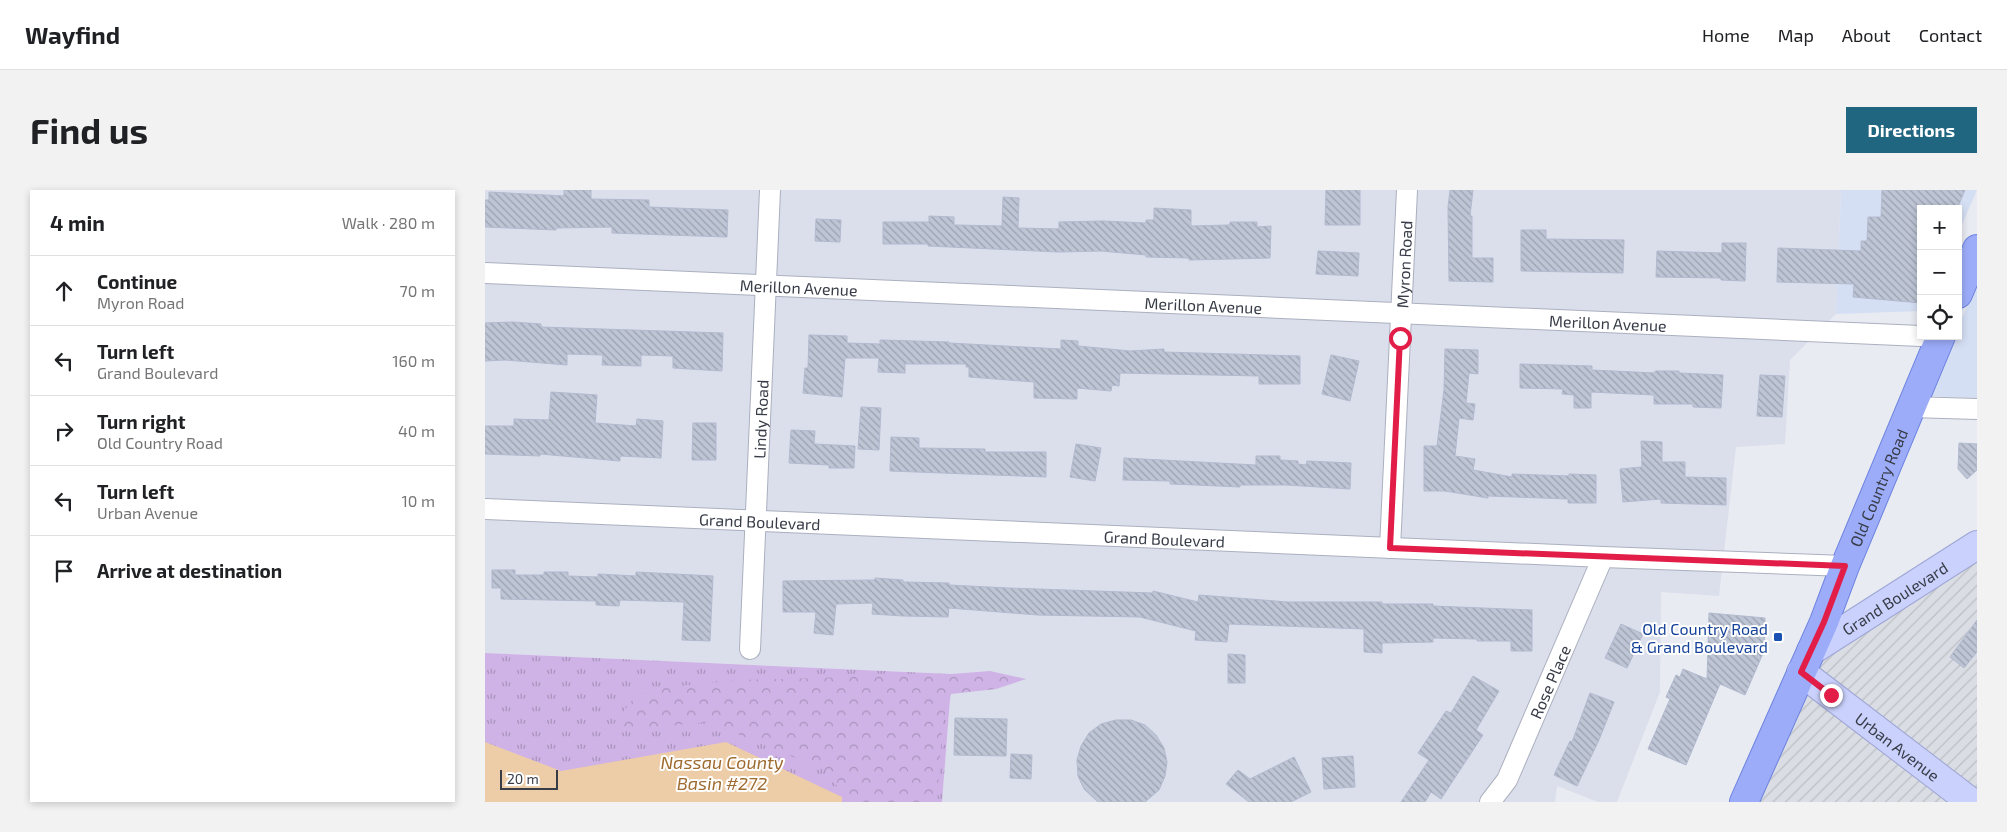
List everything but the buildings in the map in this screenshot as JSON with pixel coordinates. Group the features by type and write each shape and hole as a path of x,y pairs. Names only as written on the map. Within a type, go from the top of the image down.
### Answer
{"main road":[{"path":"1962,284 1977,248"},
{"name":"Old Country Road","path":"1744,802 1806,662 1939,340"}],"street":[{"name":"Lindy Road","path":"750,649 770,190"},
{"name":"Myron Road","path":"1390,548 1407,190"},
{"name":"Merillon Avenue","path":"485,273 1917,336"},
{"path":"1911,407 1977,409"},
{"name":"Grand Boulevard","path":"485,509 1603,558 1845,566"},
{"name":"Grand Boulevard","path":"1806,662 1977,545"},
{"name":"Rose Place","path":"1490,802 1507,780 1603,558"},
{"name":"Urban Avenue","path":"1806,662 1971,802"}],"shaded area":[{"path":"485,190 1841,190 1836,314 1790,360 1785,444 1736,447 1719,596 1661,592 1660,692 1617,802 1598,802 1557,786 1555,802 942,802 952,674 485,653"},
{"path":"1841,190 1977,190 1962,225 1962,205 1917,205 1917,311 1836,314"},
{"path":"1977,285 1977,398 1928,396 1952,340 1962,340 1962,318"},
{"path":"1977,560 1977,802 1760,802 1825,656"}],"green space":[{"name":"Nassau County Basin #272","path":"485,653 952,674 942,802 485,802"},
{"path":"990,671 1026,679 996,689 951,694 943,721 937,802 850,802 824,770 709,722 659,727 611,728 636,695 667,687 741,680 952,674"}],"water":[{"name":"Nassau County Basin #272","path":"485,742 561,771 726,742 842,797 842,802 485,802"}],"place":[{"name":"Old Country Road & Grand Boulevard","path":"1778,637"}],"route":[{"path":"1400,338 1390,548 1603,558 1845,566 1824,622 1801,672 1831,695"}]}
